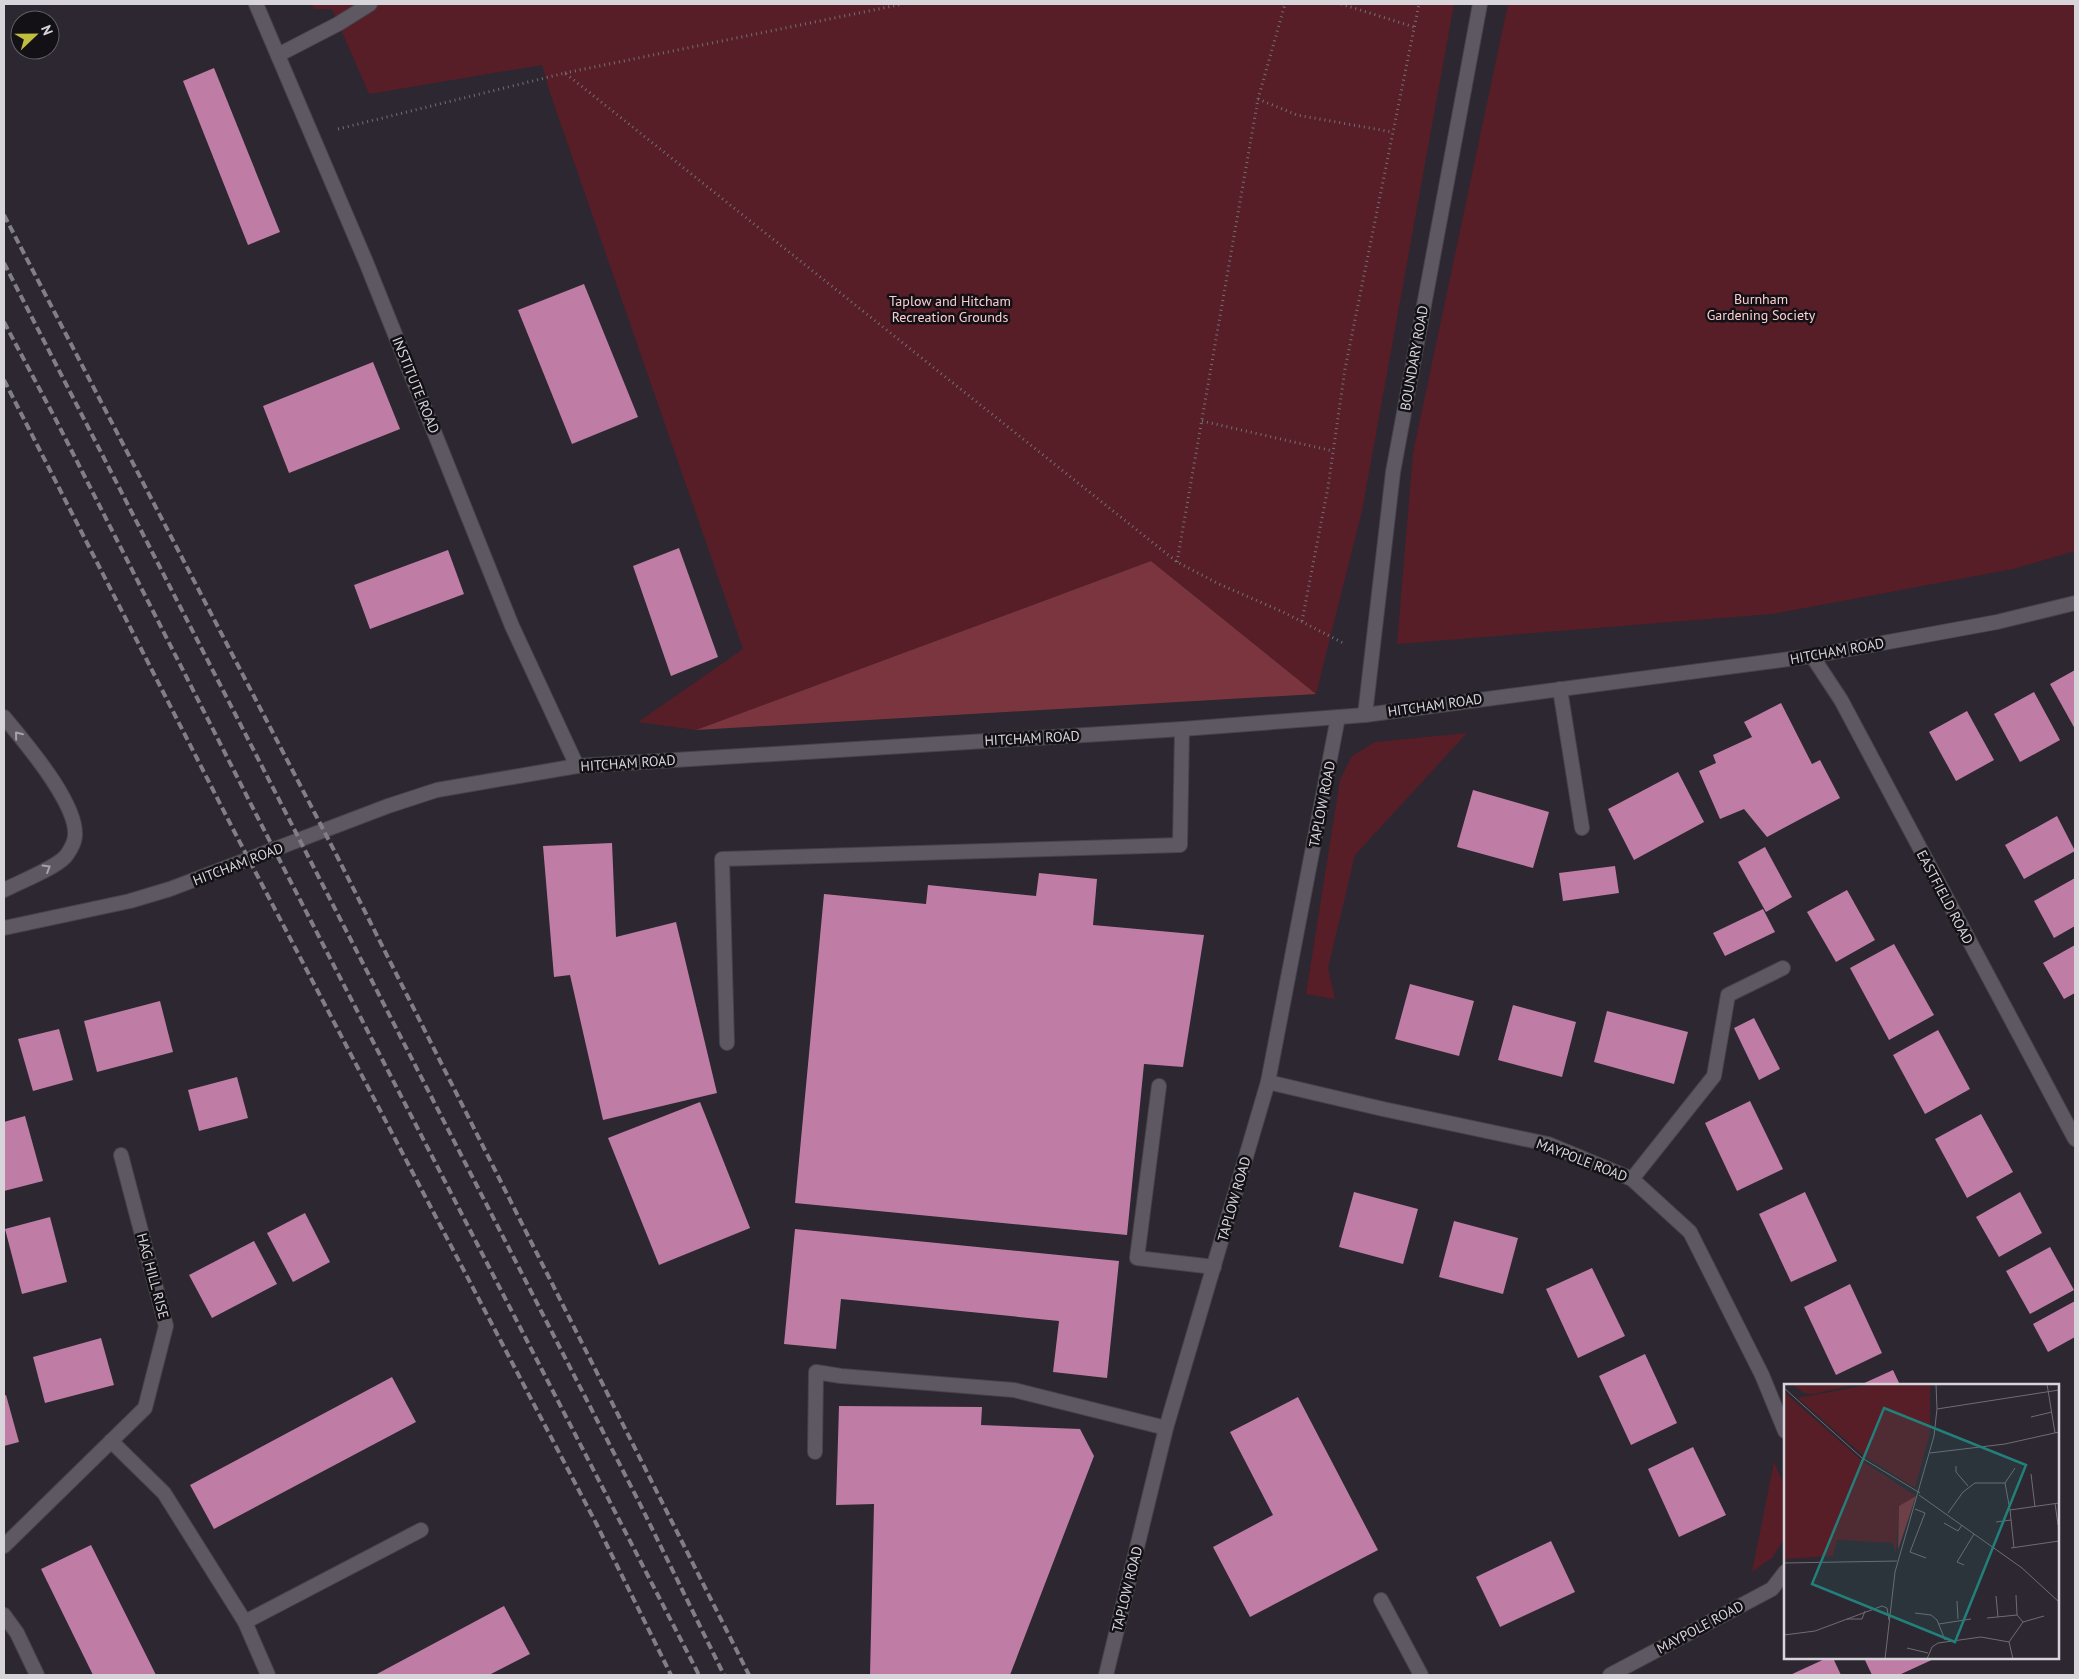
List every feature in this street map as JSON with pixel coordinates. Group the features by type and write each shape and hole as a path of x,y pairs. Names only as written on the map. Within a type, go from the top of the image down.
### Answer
{"street":[{"name":"INSTITUTE ROAD","path":"256,4 313,135 512,626 577,766"},
{"path":"278,56 338,24 370,4"},
{"name":"BOUNDARY ROAD","path":"1365,715 1393,472 1480,4"},
{"name":"HITCHAM ROAD","path":"4,928 130,901 170,889 388,806 437,790 577,766 1182,729 1365,715 1812,656 1997,622 2075,603"},
{"name":"EASTFIELD ROAD","path":"1812,656 1841,700 2075,1139"},
{"path":"1560,689 1582,828"},
{"path":"4,717 42,765 62,795 73,820 75,840 64,858 35,876 4,890"},
{"name":"TAPLOW ROAD","path":"1106,1675 1166,1428 1268,1082 1338,717"},
{"path":"726,1043 722,859 1180,845 1182,729"},
{"path":"1632,1179 1714,1076 1728,995 1783,968"},
{"name":"MAYPOLE ROAD","path":"1268,1082 1548,1144 1632,1179 1690,1232 1762,1374 1784,1429"},
{"path":"1159,1086 1137,1258 1214,1267"},
{"name":"HAG HILL RISE","path":"4,1546 146,1408 166,1326 121,1156"},
{"path":"815,1452 816,1372 841,1376 1014,1390 1166,1428"},
{"path":"111,1442 164,1493 245,1622 268,1675"},
{"path":"245,1622 421,1530"},
{"name":"MAYPOLE ROAD","path":"1610,1675 1772,1589 1784,1573"},
{"path":"1381,1600 1422,1675"},
{"path":"4,1615 17,1633 37,1675"}],"path":[{"path":"313,135 565,73 903,4"},
{"path":"1177,562 1258,98 1285,4"},
{"path":"1341,4 1414,28"},
{"path":"1302,621 1328,487 1345,369 1419,4"},
{"path":"565,73 1177,562 1219,584 1302,621 1372,658"},
{"path":"1258,98 1296,115 1392,132"},
{"path":"1202,421 1333,451"}],"green space":[{"name":"Taplow and Hitcham Recreation Grounds","path":"311,4 1454,4 1362,511 1316,694 1151,561 696,730 638,722 743,649 550,93 542,65 369,94 332,9 314,9"},
{"name":"Burnham Gardening Society","path":"1508,4 2075,4 2075,551 2013,569 1772,614 1397,644 1413,453"},
{"path":"1467,733 1355,855 1328,968 1335,999 1306,994 1340,780 1352,756 1375,742"},
{"path":"1774,1462 1784,1485 1784,1539 1773,1557 1752,1572"}],"shaded area":[{"path":"1151,561 1316,694 696,730"}],"building":[{"path":"214,68 280,232 248,245 183,81"},
{"path":"584,284 638,417 572,444 518,310"},
{"path":"373,362 400,429 289,473 263,406"},
{"path":"679,548 718,657 671,676 633,566"},
{"path":"448,550 464,594 370,629 354,585"},
{"path":"2075,670 2075,729 2050,684"},
{"path":"2034,692 2060,740 2020,762 1994,714"},
{"path":"1781,703 1812,764 1820,760 1840,798 1767,837 1744,809 1720,819 1699,771 1716,763 1713,755 1752,737 1744,722"},
{"path":"1967,711 1994,760 1956,781 1929,732"},
{"path":"1678,772 1704,822 1634,860 1608,809"},
{"path":"1473,790 1549,812 1533,868 1457,847"},
{"path":"2057,816 2075,851 2024,879 2005,845"},
{"path":"612,843 616,937 676,922 717,1093 603,1120 570,975 554,977 543,846"},
{"path":"1765,847 1792,897 1766,912 1738,862"},
{"path":"1615,866 1619,893 1563,901 1559,873"},
{"path":"1039,873 1097,879 1093,925 1204,935 1183,1067 1144,1064 1127,1235 795,1203 824,894 926,904 928,885 1036,896"},
{"path":"2075,878 2075,926 2054,938 2034,901"},
{"path":"1847,890 1875,940 1836,962 1807,912"},
{"path":"1763,909 1775,932 1725,956 1713,933"},
{"path":"1894,944 1934,1015 1889,1040 1850,968"},
{"path":"2075,945 2075,993 2064,999 2043,963"},
{"path":"1410,984 1474,1001 1459,1056 1395,1039"},
{"path":"160,1001 173,1052 97,1072 84,1021"},
{"path":"1513,1005 1576,1022 1562,1077 1498,1060"},
{"path":"1607,1011 1688,1032 1674,1084 1594,1062"},
{"path":"1754,1018 1780,1069 1759,1080 1734,1028"},
{"path":"59,1029 73,1080 33,1091 18,1039"},
{"path":"1938,1030 1970,1089 1925,1114 1893,1055"},
{"path":"237,1077 248,1118 199,1131 188,1090"},
{"path":"1750,1101 1783,1169 1737,1191 1705,1123"},
{"path":"700,1102 750,1228 659,1265 608,1138"},
{"path":"1981,1114 2013,1172 1967,1198 1935,1139"},
{"path":"25,1116 43,1181 4,1191 4,1122"},
{"path":"1354,1192 1418,1209 1403,1264 1339,1247"},
{"path":"1805,1192 1837,1261 1791,1282 1759,1214"},
{"path":"2020,1192 2042,1233 1999,1257 1976,1217"},
{"path":"305,1213 330,1262 293,1282 267,1233"},
{"path":"50,1217 67,1282 22,1294 5,1229"},
{"path":"1454,1221 1518,1238 1503,1294 1439,1277"},
{"path":"795,1229 1119,1261 1107,1378 1053,1372 1059,1321 841,1299 836,1349 784,1344"},
{"path":"254,1241 277,1284 212,1318 189,1275"},
{"path":"2050,1247 2074,1290 2030,1314 2006,1271"},
{"path":"1592,1268 1625,1336 1578,1358 1546,1289"},
{"path":"1850,1284 1882,1353 1836,1375 1804,1307"},
{"path":"2075,1301 2075,1337 2048,1352 2033,1324"},
{"path":"101,1338 114,1385 45,1403 33,1357"},
{"path":"1645,1354 1677,1423 1631,1445 1599,1376"},
{"path":"1893,1370 1900,1384 1862,1384"},
{"path":"392,1377 416,1422 214,1529 190,1485"},
{"path":"6,1395 19,1442 4,1446 4,1396"},
{"path":"1298,1397 1378,1550 1250,1617 1213,1547 1273,1515 1230,1432"},
{"path":"839,1406 982,1407 981,1425 1080,1429 1094,1456 1010,1675 870,1675 874,1504 836,1505"},
{"path":"1693,1447 1726,1515 1679,1537 1648,1469"},
{"path":"1551,1541 1575,1592 1500,1627 1476,1577"},
{"path":"91,1545 156,1675 93,1675 41,1569"},
{"path":"504,1606 530,1654 489,1675 375,1675"},
{"path":"1825,1659 1833,1659 1841,1675 1790,1675"},
{"path":"1864,1659 1934,1659 1899,1675 1872,1675"}],"railway":[{"path":"4,215 338,858 749,1675"},
{"path":"4,263 639,1502 724,1675"},
{"path":"4,322 699,1675"},
{"path":"4,380 234,831 597,1525 671,1675"}]}
